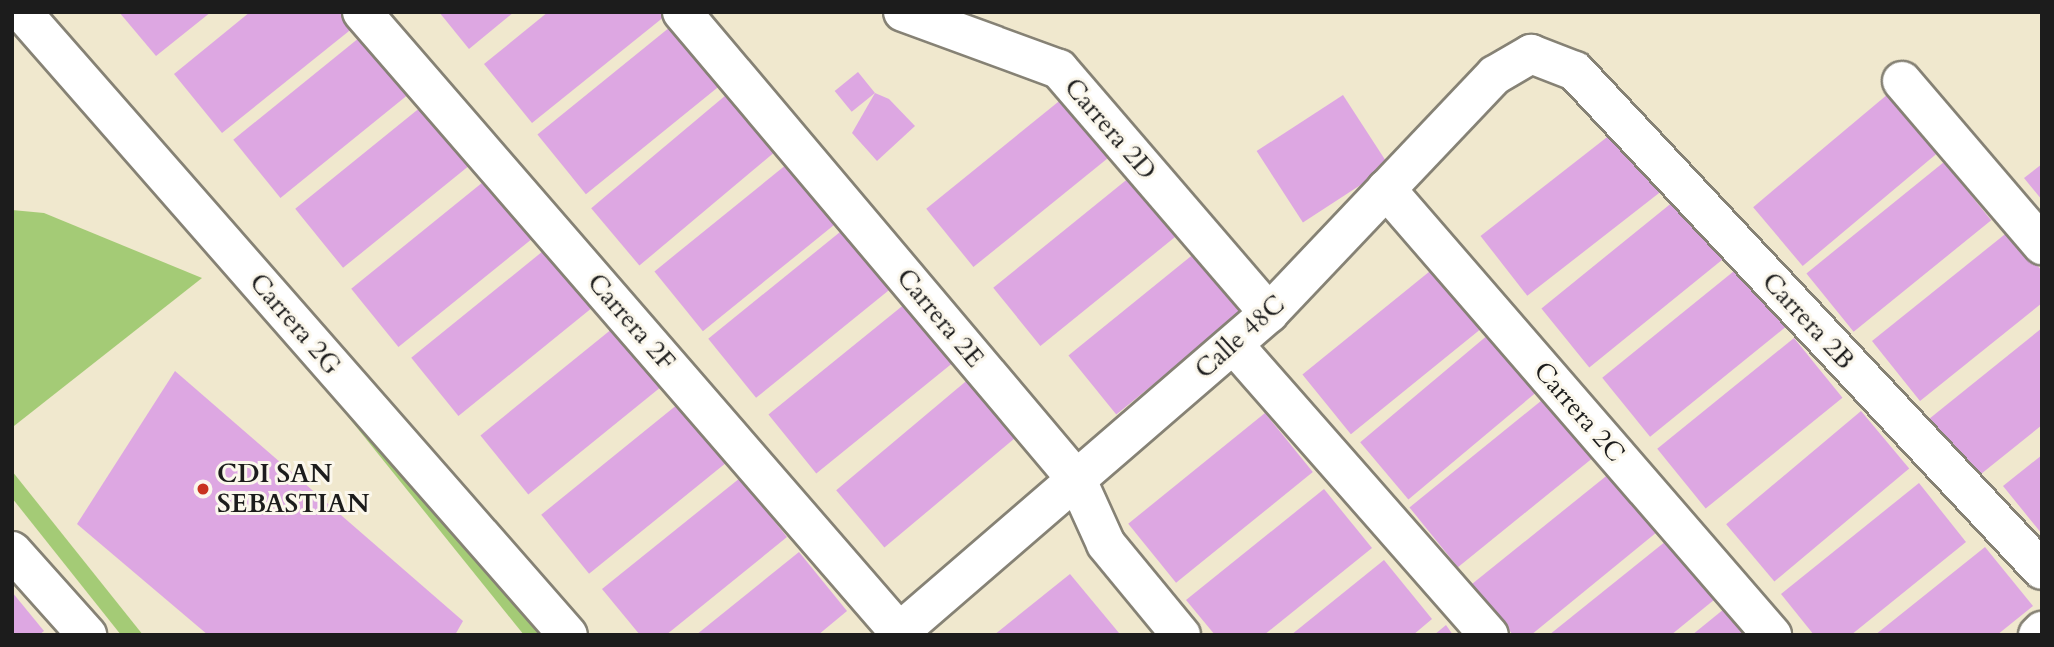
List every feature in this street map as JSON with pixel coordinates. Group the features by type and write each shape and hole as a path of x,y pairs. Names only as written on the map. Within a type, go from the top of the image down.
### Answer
{"street":[{"name":"Carrera 2G","path":"22,12 568,635"},
{"name":"Carrera 2F","path":"362,12 898,634"},
{"name":"Carrera 2E","path":"682,12 1077,480 1106,544 1181,635"},
{"name":"Carrera 2D","path":"903,12 1059,69 1269,313"},
{"name":"Calle 48C","path":"898,634 1269,313 1494,75 1531,54 1575,71"},
{"name":"Carrera 2B","path":"1575,71 2042,570"},
{"path":"1902,81 2042,244"},
{"name":"Carrera 2C","path":"1387,189 1772,635"},
{"path":"1234,345 1489,635"},
{"path":"12,551 87,635"},
{"path":"2038,635 2042,631"}],"green space":[{"path":"84,89 546,635 524,635"},
{"path":"12,210 44,213 202,278 14,426"},
{"path":"12,471 143,635 121,635 12,498"}],"building":[{"path":"119,12 211,12 156,56"},
{"path":"250,12 351,12 359,23 222,133 174,74"},
{"path":"439,12 514,12 469,49"},
{"path":"548,12 670,12 532,123 484,64"},
{"path":"675,23 723,83 586,194 537,134"},
{"path":"370,29 417,87 280,198 233,140"},
{"path":"858,72 875,93 852,112 835,91"},
{"path":"875,93 889,99 915,126 877,161 852,133"},
{"path":"1888,94 1937,153 1803,266 1753,207"},
{"path":"726,95 774,152 639,266 591,208"},
{"path":"1343,95 1389,166 1303,222 1257,151"},
{"path":"432,98 480,157 343,268 295,209"},
{"path":"1063,98 1110,156 973,267 926,209"},
{"path":"1620,127 1667,187 1527,296 1481,236"},
{"path":"792,160 840,220 703,331 654,271"},
{"path":"1944,162 1991,220 1854,332 1806,273"},
{"path":"2042,164 2042,200 2024,178"},
{"path":"1130,177 1177,235 1040,346 993,288"},
{"path":"488,178 535,236 398,347 351,289"},
{"path":"1679,197 1727,256 1589,367 1541,308"},
{"path":"845,228 893,287 756,398 708,339"},
{"path":"2009,231 2042,271 2042,303 1920,401 1872,341"},
{"path":"1206,244 1254,303 1116,414 1068,355"},
{"path":"548,247 595,305 458,416 411,358"},
{"path":"1440,263 1488,323 1351,434 1302,374"},
{"path":"1739,267 1787,326 1650,437 1602,378"},
{"path":"906,303 954,362 816,473 768,414"},
{"path":"618,324 666,383 528,494 480,435"},
{"path":"2042,328 2042,425 1976,478 1929,419"},
{"path":"1495,329 1543,386 1408,500 1360,442"},
{"path":"1794,338 1842,398 1706,509 1657,449"},
{"name":"CDI SAN SEBASTIAN","path":"175,371 463,621 455,635 208,635 77,524"},
{"path":"971,377 1019,434 884,548 836,490"},
{"path":"1547,396 1595,456 1458,567 1409,507"},
{"path":"678,404 726,463 589,574 541,515"},
{"path":"1861,411 1909,468 1774,582 1726,524"},
{"path":"1265,413 1313,472 1176,583 1128,524"},
{"path":"2042,455 2042,534 2003,486"},
{"path":"1610,473 1657,532 1531,635 1513,635 1472,584"},
{"path":"740,478 787,537 666,635 640,635 602,589"},
{"path":"1919,483 1966,542 1851,635 1814,635 1781,594"},
{"path":"1324,489 1372,548 1264,635 1215,635 1186,600"},
{"path":"1671,537 1720,595 1671,635 1549,635"},
{"path":"1985,547 2033,606 1997,635 1875,635"},
{"path":"799,552 847,611 818,635 696,635"},
{"path":"1384,560 1432,619 1413,635 1291,635"},
{"path":"1070,574 1119,633 994,635"},
{"path":"12,592 44,631 39,635 12,635"},
{"path":"1724,609 1745,635 1692,635"},
{"path":"1446,625 1453,635 1434,635"}],"place":[{"name":"CDI SAN SEBASTIAN","path":"203,489"}]}
